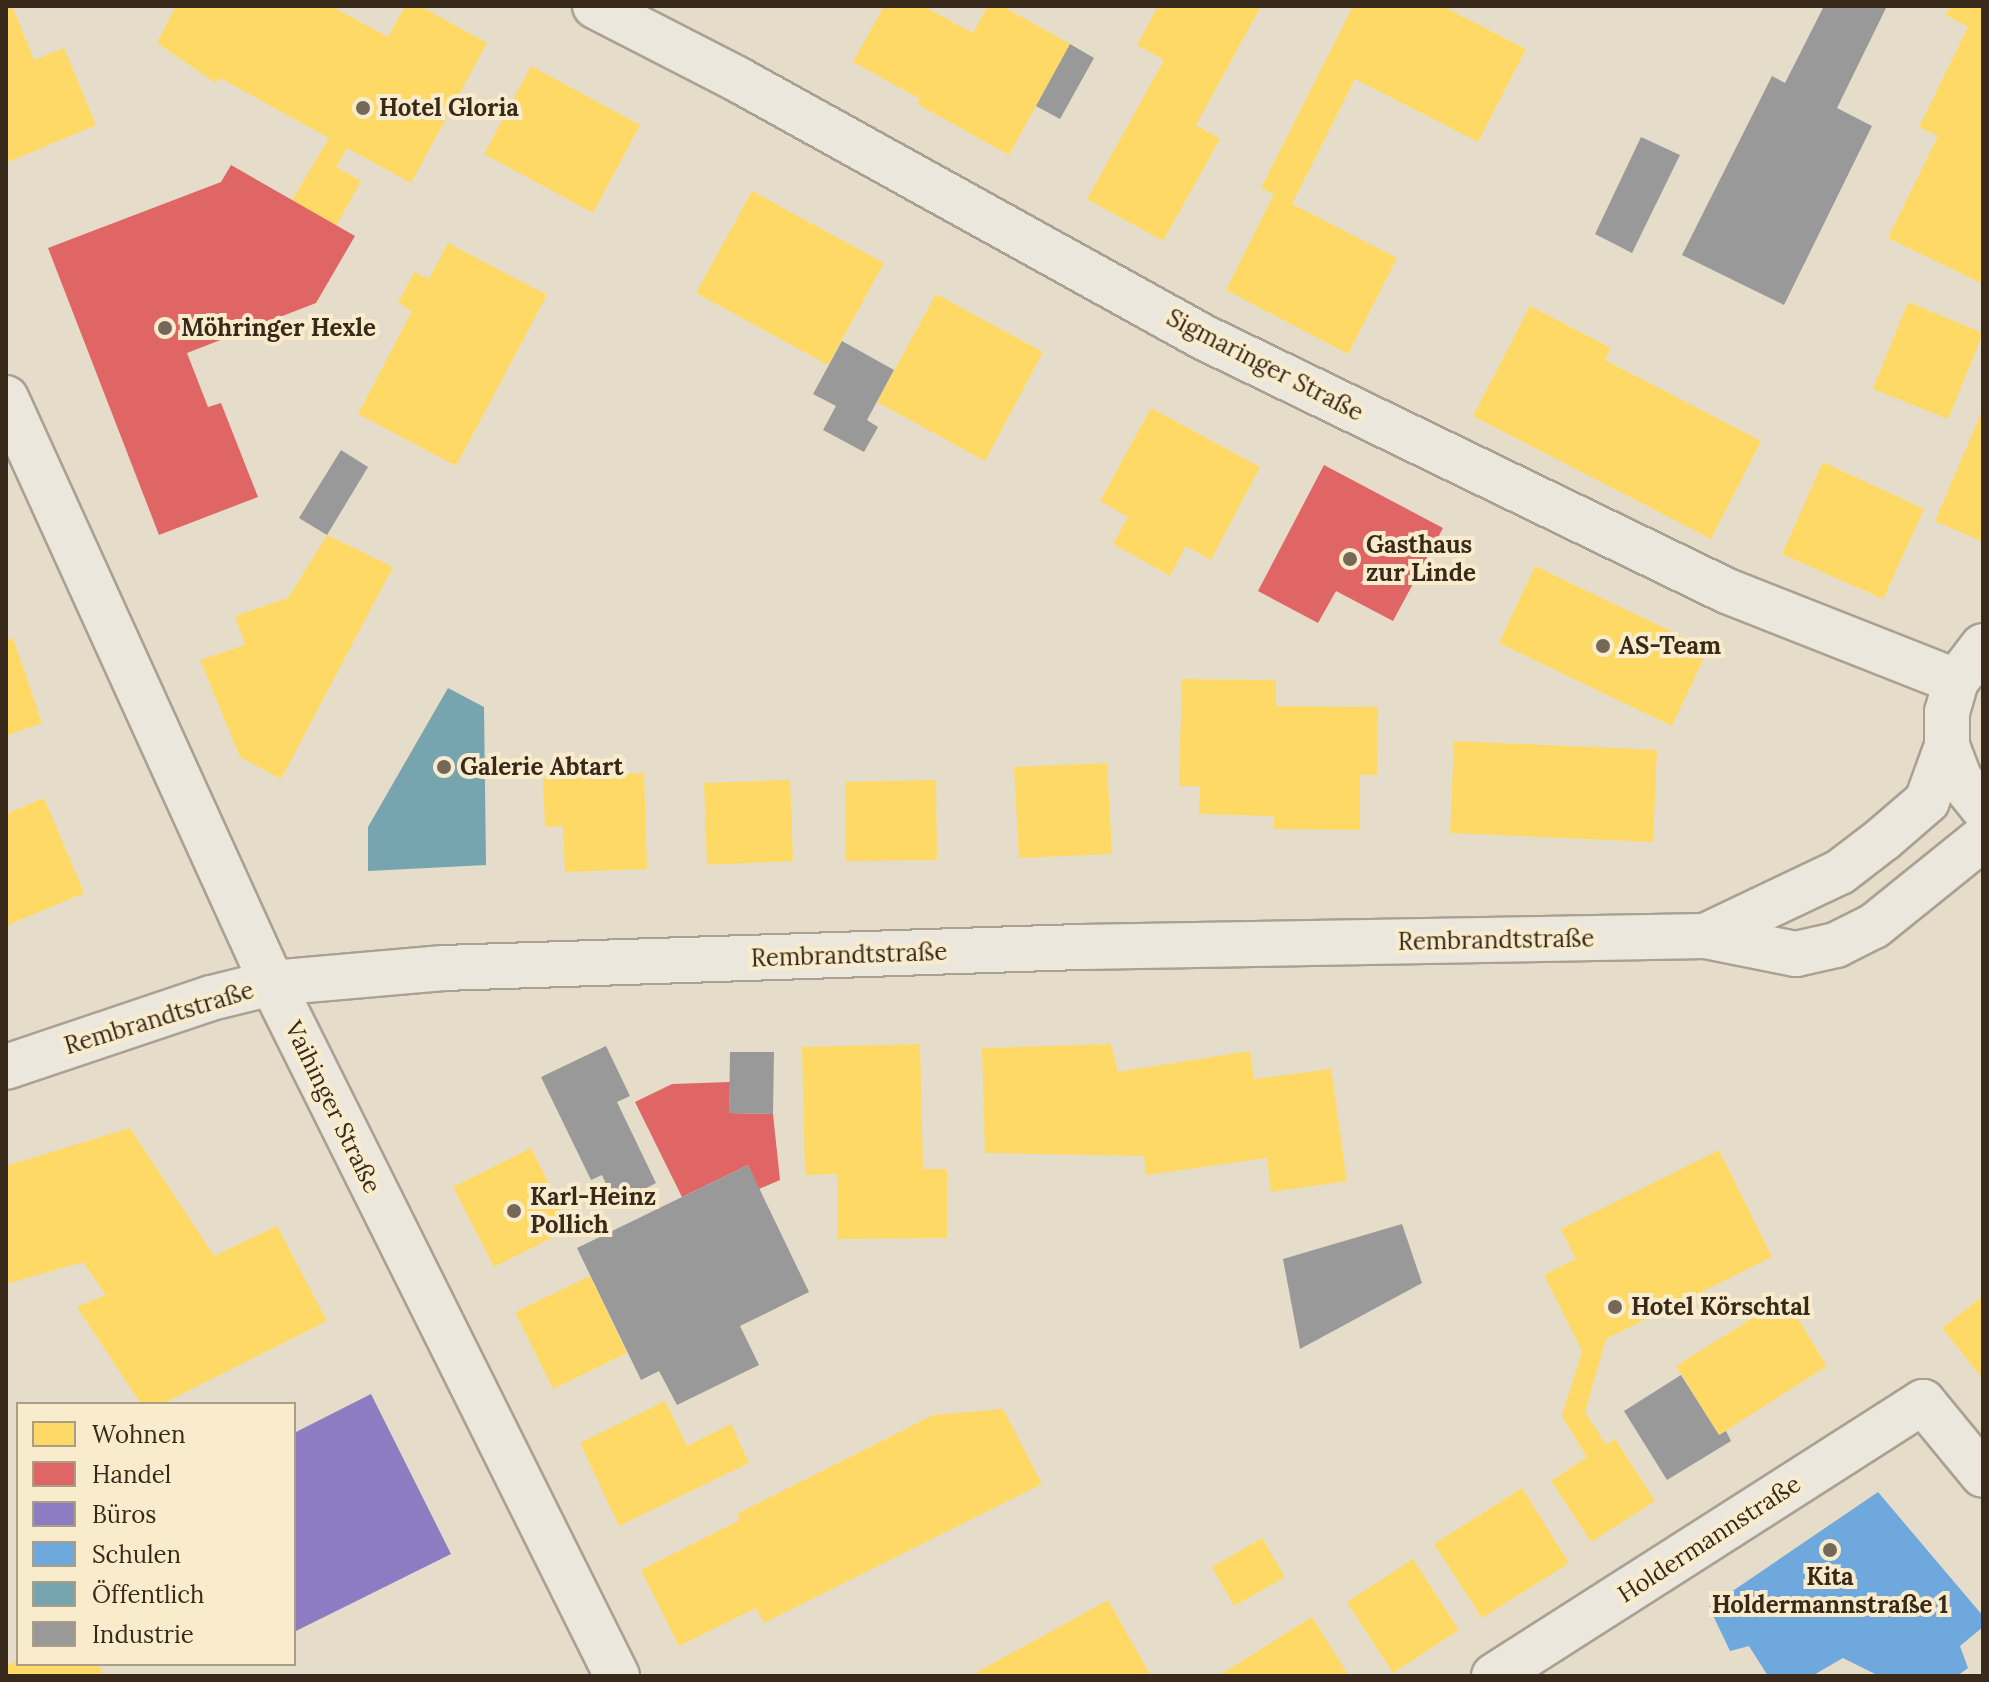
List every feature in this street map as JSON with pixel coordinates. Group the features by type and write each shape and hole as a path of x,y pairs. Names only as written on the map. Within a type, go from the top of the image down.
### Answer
{"main road":[{"name":"Sigmaringer Straße","path":"595,6 737,79 1203,337 1727,591 1956,681"},
{"name":"Vaihinger Straße","path":"6,398 272,983 617,1676"},
{"path":"1983,646 1956,681 1947,712 1947,746 1959,778 1983,808"},
{"name":"Rembrandtstraße","path":"1705,936 1840,872 1883,839 1927,801 1947,746"},
{"name":"Rembrandtstraße","path":"6,1067 211,998 272,983 443,968 1081,947 1705,936 1796,954 1836,945 1874,926 1983,838"},
{"name":"Holdermannstraße","path":"1494,1676 1923,1402 1983,1475"}],"building: Wohnen":[{"path":"6,6 12,6 34,60 64,48 96,125 6,163"},
{"name":"Hotel Gloria","path":"176,6 331,6 388,37 405,6 420,6 487,43 411,183 347,148 336,167 361,181 336,226 292,200 329,138 220,78 216,83 157,43"},
{"path":"884,6 923,6 973,33 988,6 1002,6 1070,44 1009,155 917,104 920,99 853,62"},
{"path":"1158,6 1261,6 1196,125 1220,139 1163,241 1087,199 1164,60 1137,45"},
{"path":"1353,6 1442,6 1526,49 1478,142 1355,79 1292,204 1397,258 1348,354 1226,290 1274,194 1261,188"},
{"path":"1950,6 1983,6 1983,284 1888,238 1938,136 1919,127 1968,27 1946,15"},
{"path":"531,66 640,125 593,213 484,154"},
{"path":"752,191 884,263 828,365 696,293"},
{"path":"448,243 547,295 456,466 358,414 412,311 398,303 414,272 429,279"},
{"path":"936,294 1043,352 985,461 877,402"},
{"path":"1908,302 1983,333 1948,419 1873,389"},
{"path":"1530,306 1611,348 1605,360 1761,441 1711,539 1473,416"},
{"path":"1151,408 1260,467 1211,560 1186,546 1170,576 1113,544 1128,517 1100,501"},
{"path":"1983,409 1983,542 1935,521"},
{"path":"1823,462 1924,509 1883,599 1782,554"},
{"path":"327,535 393,567 281,779 240,757 200,660 245,645 235,616 288,598"},
{"name":"AS-Team","path":"1535,566 1708,649 1672,726 1499,643"},
{"path":"13,638 42,723 6,736 6,640"},
{"path":"1182,679 1276,680 1276,706 1378,707 1377,775 1360,775 1360,830 1274,829 1274,816 1199,814 1200,786 1179,786"},
{"path":"1454,741 1657,750 1653,842 1450,833"},
{"path":"1107,763 1112,854 1019,858 1014,767"},
{"path":"644,773 647,869 565,872 563,826 545,827 543,777"},
{"path":"790,780 793,861 707,865 704,783"},
{"path":"936,780 937,860 846,861 845,782"},
{"path":"44,798 84,893 6,926 6,814"},
{"path":"920,1044 923,1169 947,1169 947,1238 838,1239 837,1174 805,1175 802,1047"},
{"path":"1111,1044 1118,1072 1250,1051 1254,1079 1331,1069 1347,1181 1271,1192 1267,1158 1146,1175 1144,1156 985,1153 982,1048"},
{"path":"130,1128 214,1256 277,1226 327,1321 166,1402 140,1402 77,1307 106,1295 83,1262 6,1284 6,1166"},
{"name":"Karl-Heinz Pollich","path":"531,1148 571,1228 494,1267 453,1187"},
{"name":"Hotel Körschtal","path":"1719,1150 1772,1257 1606,1339 1585,1412 1606,1445 1615,1439 1655,1501 1591,1542 1551,1481 1587,1457 1562,1416 1582,1351 1544,1275 1576,1259 1561,1229"},
{"path":"590,1276 627,1353 553,1389 515,1312"},
{"path":"1983,1296 1983,1379 1942,1328"},
{"path":"1785,1298 1827,1366 1719,1435 1676,1366"},
{"path":"665,1401 687,1446 731,1424 749,1463 619,1526 580,1443"},
{"path":"1003,1409 1042,1484 764,1623 756,1608 679,1646 641,1570 740,1520 737,1514 933,1415"},
{"path":"1522,1488 1569,1563 1482,1618 1434,1544"},
{"path":"1262,1538 1285,1577 1234,1606 1212,1567"},
{"path":"1413,1559 1459,1630 1393,1673 1347,1602"},
{"path":"1108,1600 1151,1676 970,1676"},
{"path":"1312,1617 1349,1676 1218,1676"},
{"path":"16,1661 16,1666 98,1666 104,1676 6,1676 6,1666"}],"building: Handel":[{"name":"Möhringer Hexle","path":"231,165 355,236 316,303 187,353 208,407 221,403 258,497 159,535 48,248 221,182"},
{"name":"Gasthaus zur Linde","path":"1324,465 1443,528 1393,621 1336,591 1318,623 1258,591"},
{"path":"730,1082 729,1113 773,1114 780,1180 759,1189 748,1165 682,1197 635,1102 672,1084"}],"building: Büros":[{"path":"371,1394 451,1554 296,1631 296,1432"}],"building: Schulen":[{"path":"1878,1492 1983,1616 1983,1627 1960,1646 1968,1668 1957,1676 1879,1676 1843,1658 1812,1676 1768,1676 1749,1646 1730,1651 1709,1607"}],"building: Öffentlich":[{"name":"Galerie Abtart","path":"448,688 484,707 486,865 368,871 368,827"}],"building: Industrie":[{"path":"1824,6 1887,6 1837,108 1872,126 1784,305 1682,255 1772,76 1785,83"},
{"path":"1070,44 1094,58 1060,119 1036,106"},
{"path":"1641,137 1680,155 1632,253 1595,234"},
{"path":"842,341 894,370 867,420 878,427 864,452 823,430 836,406 813,394"},
{"path":"341,450 368,467 327,535 299,518"},
{"path":"606,1046 630,1096 617,1102 656,1183 615,1204 602,1175 591,1180 541,1077"},
{"path":"730,1052 774,1052 773,1114 729,1113"},
{"path":"748,1165 809,1292 740,1326 759,1365 677,1405 659,1371 641,1380 577,1248"},
{"path":"1402,1224 1422,1283 1300,1349 1283,1259"},
{"path":"1681,1375 1719,1435 1726,1431 1731,1441 1667,1480 1624,1411"}],"place":[{"name":"Hotel Gloria","path":"363,108"},
{"name":"Möhringer Hexle","path":"165,328"},
{"name":"Gasthaus zur Linde","path":"1350,559"},
{"name":"AS-Team","path":"1603,646"},
{"name":"Galerie Abtart","path":"444,767"},
{"name":"Karl-Heinz Pollich","path":"514,1211"},
{"name":"Hotel Körschtal","path":"1615,1307"},
{"name":"Kita Holdermannstraße 1","path":"1830,1550"}]}
